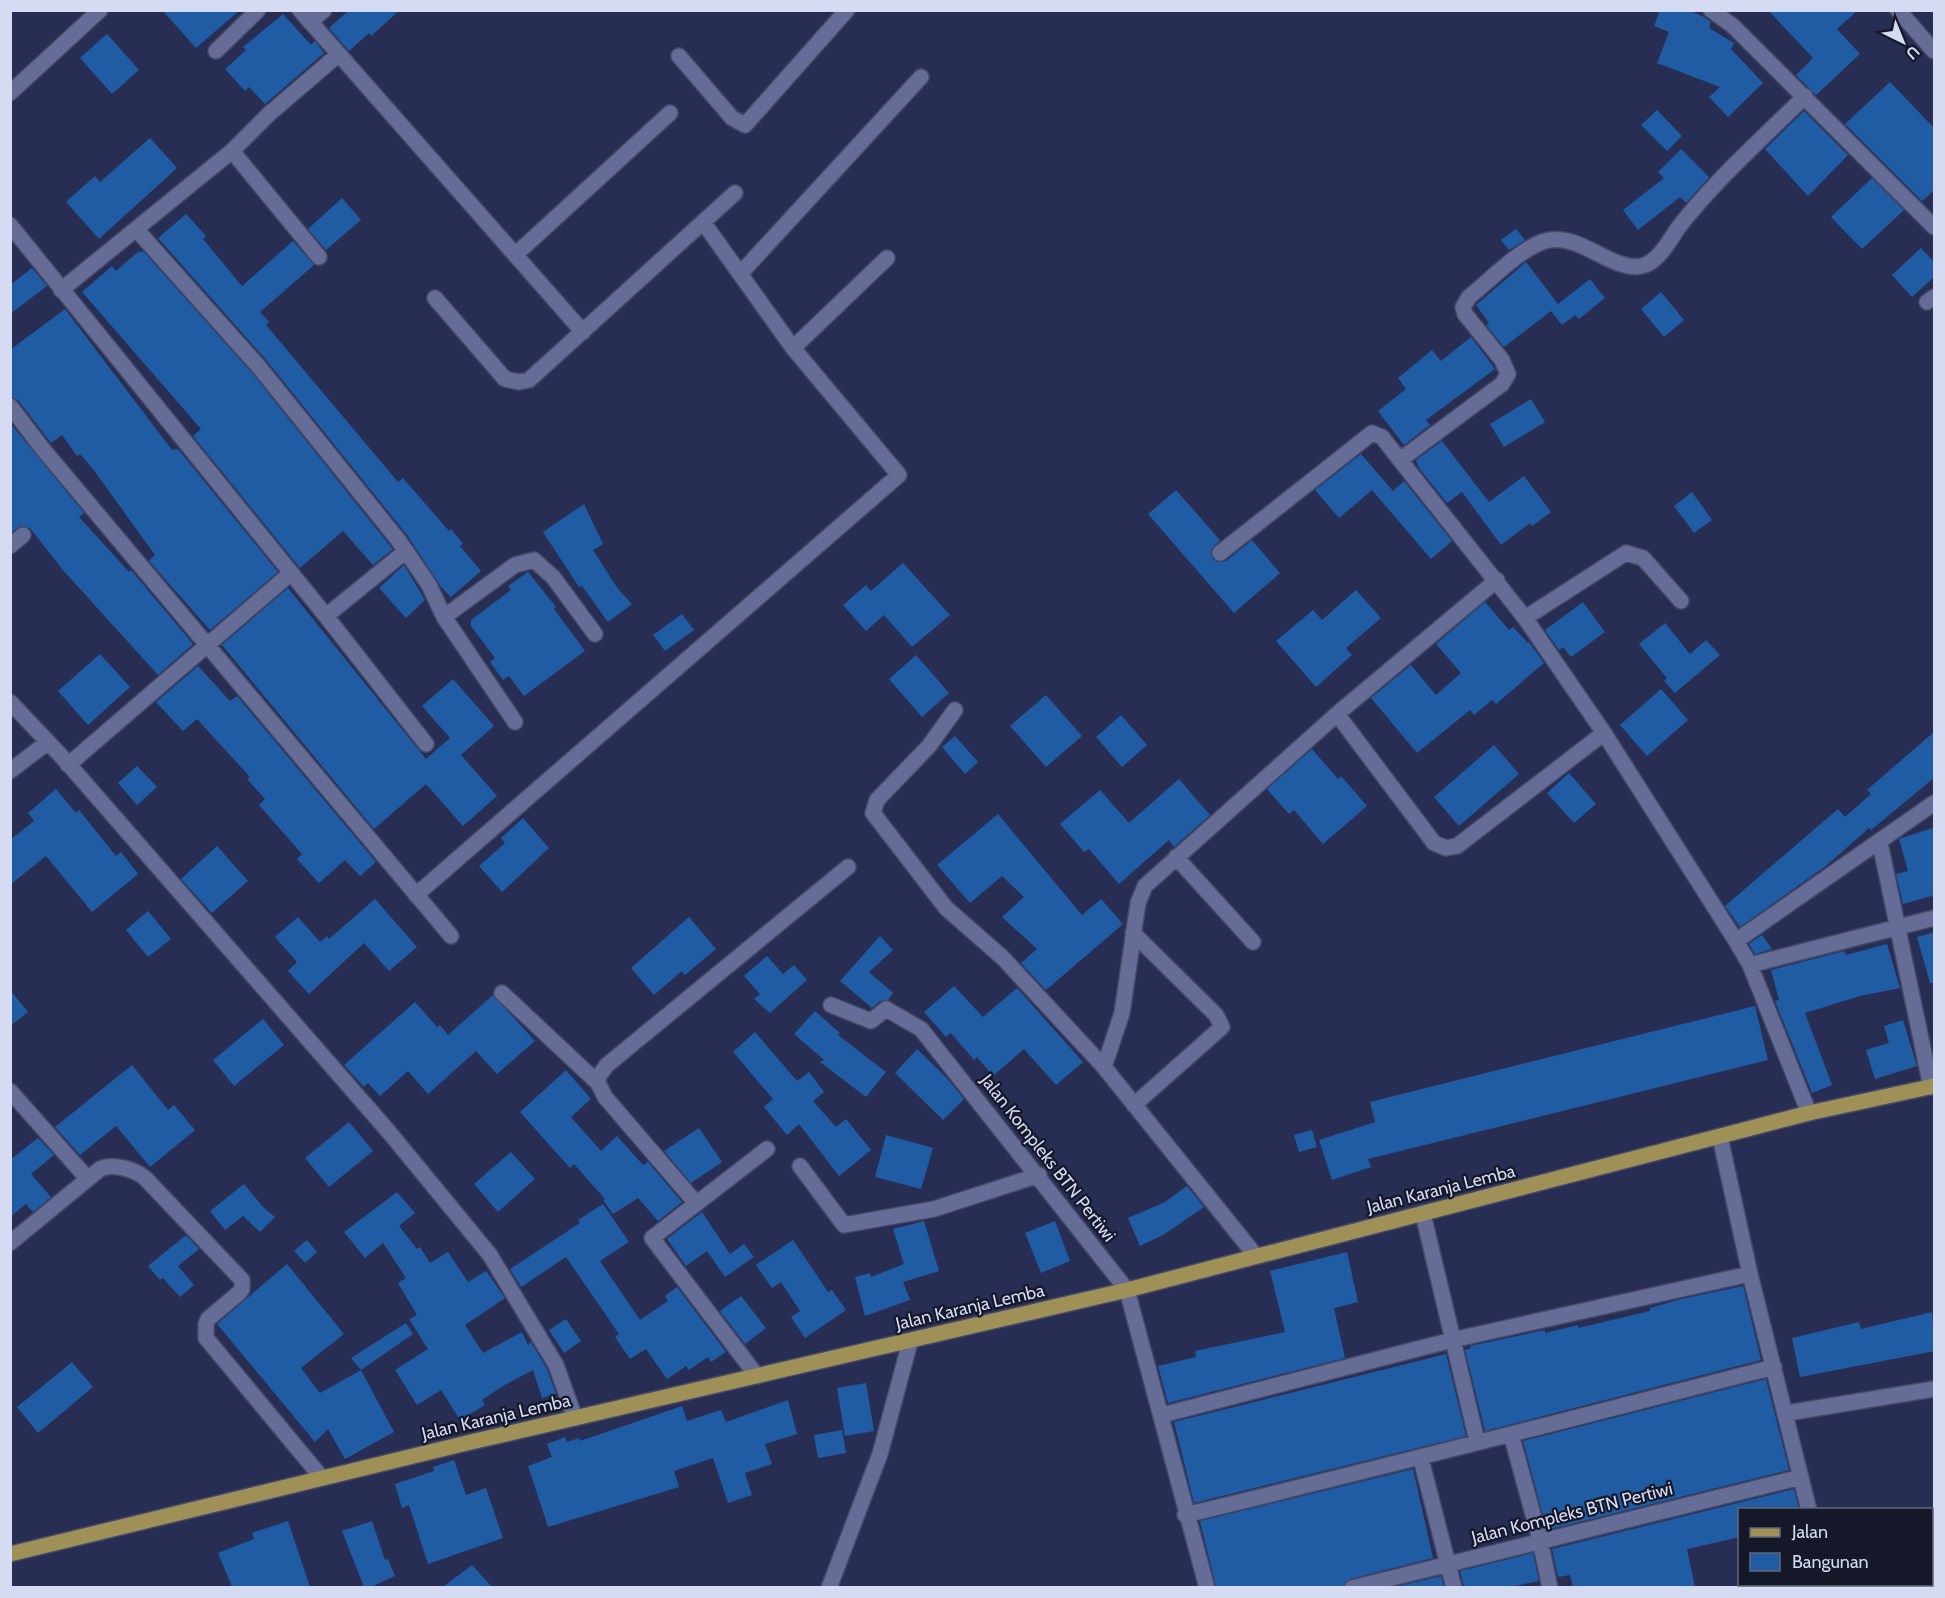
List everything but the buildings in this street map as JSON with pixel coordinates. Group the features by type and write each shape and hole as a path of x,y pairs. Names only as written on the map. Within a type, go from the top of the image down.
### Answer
{"main road":[{"name":"Jalan Karanja Lemba","path":"10,1554 322,1478 1127,1290 1809,1113 1933,1086"}],"street":[{"path":"10,93 100,10"},
{"path":"216,51 258,10"},
{"path":"324,10 305,16 583,332"},
{"path":"679,56 732,118 745,125 847,10"},
{"path":"1711,10 1733,26 1935,227"},
{"path":"1898,10 1935,51"},
{"path":"61,290 232,151 269,114 339,54"},
{"path":"740,274 921,77"},
{"path":"1400,460 1502,384 1508,374 1502,360 1465,314 1463,307 1469,297 1531,247 1544,241 1564,240 1631,268 1647,264 1658,256 1702,196 1805,96"},
{"path":"515,255 670,113"},
{"path":"232,151 320,257"},
{"path":"435,298 505,379 511,382 529,380 735,193"},
{"path":"416,896 899,476 793,348 703,222"},
{"path":"10,225 326,616 426,744"},
{"path":"136,229 259,367 406,551 429,585 444,617 515,722"},
{"path":"793,348 887,258"},
{"path":"10,406 451,936"},
{"path":"1221,553 1372,433 1382,437 1525,618 1604,733 1736,941 1750,965 1809,1113"},
{"path":"10,546 23,535"},
{"path":"326,616 406,551"},
{"path":"1525,618 1626,553 1643,558 1681,600"},
{"path":"444,617 515,566 534,560 553,577 595,633"},
{"path":"68,765 206,643 291,573"},
{"path":"1104,1067 1122,1013 1138,903 1145,886 1337,714 1497,580"},
{"path":"10,702 48,742 389,1131 490,1255 556,1365 576,1418"},
{"path":"955,710 929,746 877,800 873,813 946,908 1003,958 1104,1067 1256,1256"},
{"path":"1337,714 1434,843 1446,848 1457,846 1604,733"},
{"path":"10,771 48,742"},
{"path":"1736,941 1935,803"},
{"path":"1880,843 1933,1086"},
{"path":"1176,857 1253,942"},
{"path":"597,1083 598,1077 607,1065 848,867"},
{"path":"1750,965 1935,918"},
{"path":"1133,933 1216,1015 1222,1027 1134,1105"},
{"path":"502,993 597,1083 605,1097 696,1203"},
{"name":"Jalan Kompleks BTN Pertiwi","path":"831,1005 871,1021 886,1009 921,1029 1039,1175 1127,1290 1162,1415 1185,1515 1207,1587"},
{"path":"10,1091 87,1178"},
{"path":"1720,1137 1750,1274 1787,1413 1809,1508"},
{"path":"757,1376 652,1240 656,1234 767,1149"},
{"path":"10,1243 87,1178 109,1166 140,1175 234,1269 242,1280 242,1289 208,1319 206,1338 322,1478"},
{"path":"800,1166 844,1225 934,1209 1039,1175"},
{"path":"1423,1214 1478,1441"},
{"path":"1162,1415 1452,1340 1750,1274"},
{"path":"829,1587 880,1454 910,1342"},
{"path":"1185,1515 1421,1459 1478,1441 1774,1367"},
{"path":"1787,1413 1935,1389"},
{"path":"1511,1434 1540,1540 1550,1587"},
{"path":"1421,1459 1454,1587"},
{"name":"Jalan Kompleks BTN Pertiwi","path":"1352,1587 1801,1477"}]}
